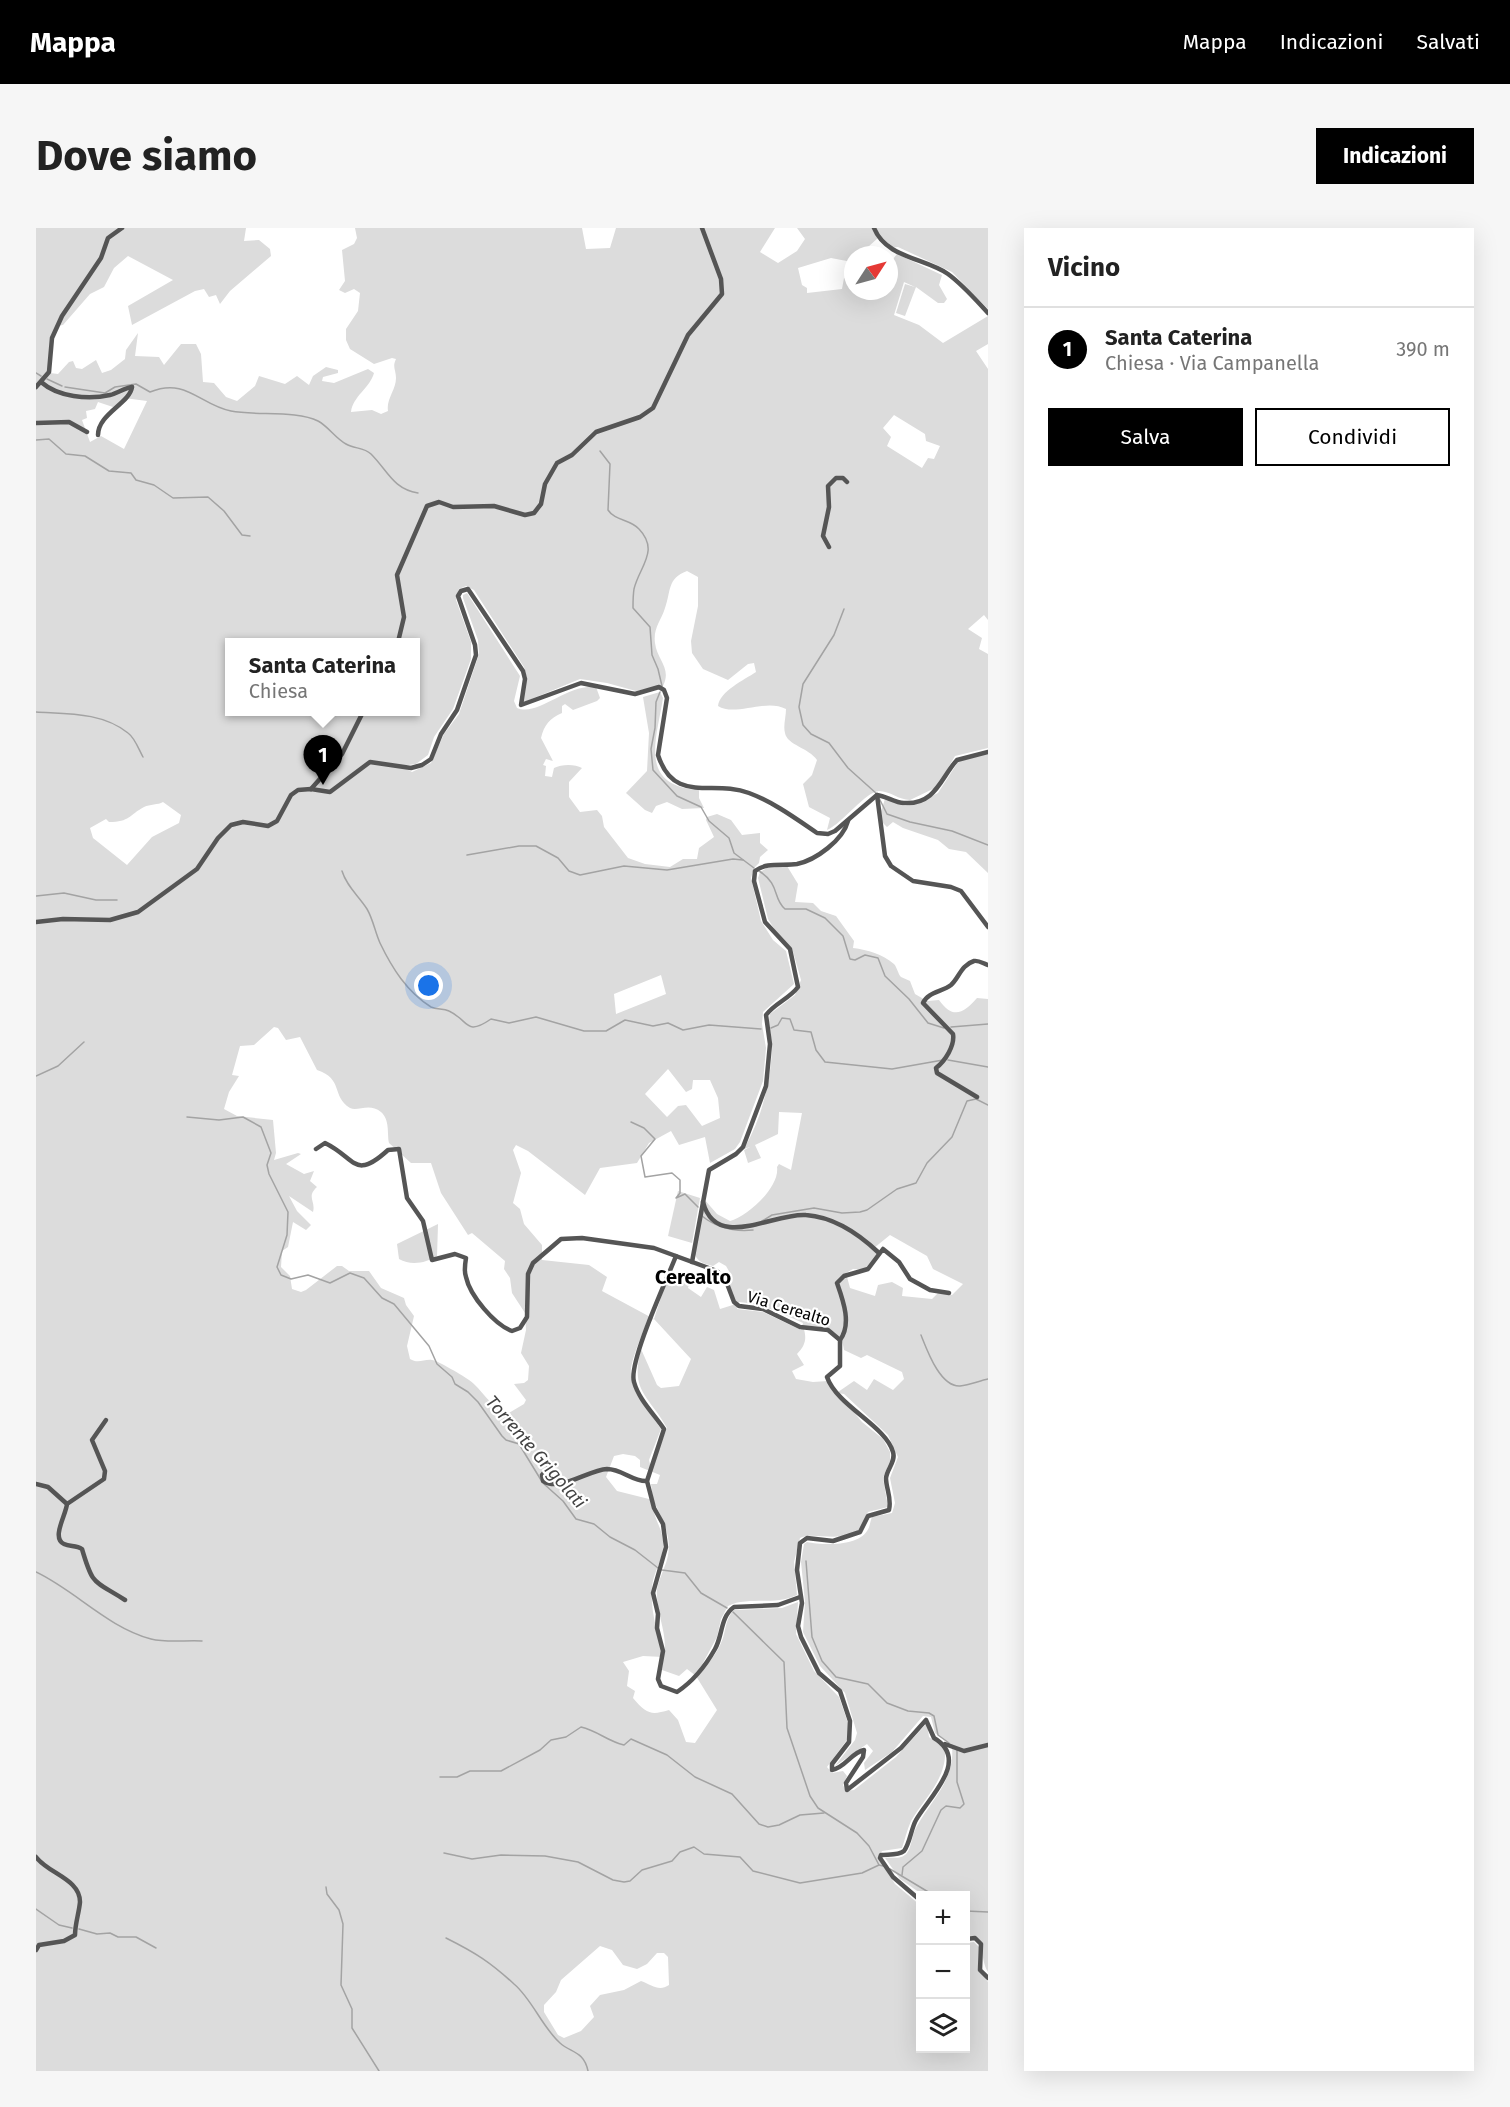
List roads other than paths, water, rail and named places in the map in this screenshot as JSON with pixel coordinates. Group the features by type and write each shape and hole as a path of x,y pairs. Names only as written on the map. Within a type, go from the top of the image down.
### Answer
{"street":[{"path":"36,387 49,372 52,338 62,316 101,258 108,238 122,228"},
{"path":"399,638 405,617 398,575 427,506 439,502 453,507 494,506 525,515 534,513 541,504 544,484 557,464 572,455 596,432 640,417 653,408 688,334 722,294 721,279 702,228"},
{"path":"874,228 879,238 892,249 953,278 988,313"},
{"path":"41,382 49,389 76,396 106,396 132,387 131,394 112,409 98,428 98,435"},
{"path":"36,423 69,422 87,432"},
{"path":"829,547 823,536 829,507 828,486 836,478 843,478 847,482"},
{"path":"36,922 75,919 102,921 138,912 197,869 218,838 231,825 243,822 264,827 277,821 294,792 311,789 323,792 337,789 370,762 411,768 431,759 441,734 457,710 476,655 475,645 458,596 461,591 468,589 474,594 523,671 525,680 520,705 581,683 635,694 659,687 667,695 658,756 677,784 752,794 817,833 828,834 878,796"},
{"path":"311,789 342,754 361,716"},
{"path":"878,796 904,803 923,798 940,787 957,760 988,752"},
{"path":"878,796 885,856 891,866 913,882 951,887 961,891 988,927"},
{"path":"692,1262 709,1170 736,1154 743,1147 766,1086 770,1044 766,1016 773,1006 794,993 798,987 790,949 765,922 754,881 755,871 761,866 800,863 815,855 843,834 848,821"},
{"path":"977,1097 937,1073 936,1068 943,1064 954,1039 953,1034 947,1024 929,1012 923,1003 926,997 952,984 958,973 971,963 980,962 988,965"},
{"name":"Via Cerealto","path":"316,1149 325,1143 356,1164 367,1165 374,1163 388,1150 399,1149 407,1198 423,1221 432,1260 455,1254 466,1258 466,1277 473,1293 503,1328 512,1331 520,1328 527,1317 527,1283 533,1263 561,1239 582,1238 641,1245 692,1262 721,1274 730,1296 739,1306 763,1310 800,1327 828,1330 840,1340 840,1366 829,1373 829,1384 865,1421 888,1439 894,1459 886,1479 891,1502 889,1510 872,1513 860,1532 833,1541 807,1538 800,1543 797,1570 800,1597"},
{"path":"702,1199 708,1214 729,1227 748,1227 789,1214 821,1217 841,1226 879,1253"},
{"path":"840,1340 844,1334 846,1321 837,1283 844,1276 868,1269 883,1249 899,1262 910,1279 930,1290 949,1293"},
{"path":"676,1256 633,1365 633,1375 638,1392 664,1429 648,1481 654,1508 663,1524 666,1547 653,1593 658,1614 657,1628 663,1651 658,1679 661,1686 677,1692 690,1682 715,1649 724,1619 734,1607 778,1605 800,1597 798,1626 801,1638 813,1664 840,1691 850,1721 849,1742 832,1764 832,1770 842,1767 862,1749 865,1753 846,1783 847,1790 902,1748 913,1732 926,1720 934,1738 945,1744 964,1751 988,1745"},
{"path":"67,1504 104,1479 105,1472 92,1440 106,1420"},
{"path":"550,1466 542,1475 543,1481 554,1485 608,1469 633,1480 648,1481"},
{"path":"36,1484 48,1487 67,1504"},
{"path":"67,1504 66,1514 57,1533 58,1540 63,1544 82,1549 91,1578 96,1584 125,1600"},
{"path":"916,1896 892,1877 880,1858 881,1855 897,1854 905,1849 913,1825 939,1788 947,1770 948,1750 945,1744"},
{"path":"36,1857 52,1873 73,1884 79,1891 80,1904 75,1935 64,1941 39,1945 36,1950"},
{"path":"970,1939 975,1938 981,1944 980,1970 988,1978"}],"waterway":[{"path":"36,373 41,376"},
{"path":"47,379 62,386"},
{"path":"65,387 105,393 115,387 136,384 150,392 173,388 183,390 231,411 288,414 309,418 322,423 346,444 368,452 402,488 418,493"},
{"path":"36,440 49,439 66,454 85,456 109,471 131,473 136,480 154,485 173,498 208,497 224,511 242,535 250,536"},
{"path":"600,451 610,464 608,510 611,514 639,529 648,545 646,559 634,589 633,608 650,627 652,655 662,686"},
{"path":"844,609 834,635 803,684 799,707 803,725 811,734 829,743 848,768 877,794"},
{"path":"660,692 656,702 651,749 653,770 677,796 701,807 709,821 729,838 734,853 754,868"},
{"path":"36,712 84,715 107,721 130,735 143,757"},
{"path":"879,798 887,814 910,822 952,831 988,845"},
{"path":"467,855 519,846 536,846 558,858 569,871 580,875 624,866 667,870 733,859 743,860"},
{"path":"342,871 364,904 380,943 407,987 431,1007 449,1011 472,1027 491,1019 509,1023 536,1017 584,1031 606,1031 625,1020 653,1026 668,1023 683,1030 709,1025 761,1029"},
{"path":"759,871 771,881 785,909 806,909 825,918 843,936 850,959 855,960 865,955 878,958 885,976 909,999 928,1023 944,1028"},
{"path":"36,896 64,893 96,900 117,900"},
{"path":"771,1028 778,1025 782,1018 790,1019 794,1030 811,1032 816,1050 825,1062 892,1069 943,1060"},
{"path":"951,1027 988,1024"},
{"path":"36,1076 58,1066 84,1042"},
{"path":"948,1060 988,1067"},
{"path":"762,1221 772,1215 814,1208 842,1213 867,1210 897,1189 916,1183 927,1163 952,1137 967,1101 976,1099 988,1105"},
{"name":"Torrente Grigolati","path":"187,1117 219,1120 243,1117 261,1127 271,1153 267,1165 269,1174 288,1212 287,1235 277,1267 281,1275 291,1279 308,1275 330,1283 350,1273 364,1278 382,1298 394,1304 429,1346 437,1364 452,1377 455,1384 478,1402 502,1436 506,1440 519,1444 541,1480"},
{"path":"631,1122 644,1128 655,1139 641,1156 645,1177 672,1173 680,1180 680,1193 676,1198 685,1194 698,1207"},
{"path":"702,1216 713,1224 726,1228 753,1230"},
{"path":"921,1335 935,1366 946,1381 960,1386 988,1379"},
{"name":"Torrente Grigolati","path":"544,1484 563,1501 576,1519 594,1524 610,1537 635,1550 658,1568"},
{"path":"806,1561 812,1637 822,1661 836,1677 868,1684 887,1703 908,1711 929,1713 934,1716 938,1735 949,1743"},
{"name":"Torrente Grigolati","path":"662,1570 685,1573 701,1593 727,1608"},
{"path":"36,1572 106,1618 135,1633 157,1640 202,1641"},
{"name":"Torrente Grigolati","path":"733,1612 784,1662 787,1728 810,1796 818,1808 857,1833 869,1846 879,1865 883,1866"},
{"path":"440,1777 457,1777 470,1771 501,1771 540,1750 551,1740 566,1737 581,1727 624,1745 631,1739 667,1755 695,1777 732,1794 759,1824 768,1827 779,1825 800,1815 824,1813"},
{"path":"902,1875 903,1867 922,1851 941,1810 946,1806 960,1808 964,1804 957,1782 957,1749"},
{"path":"444,1853 472,1859 501,1855 545,1856 578,1862 613,1880 624,1882 630,1881 642,1870 672,1861 680,1852 694,1847 704,1854 740,1857 753,1871 800,1883 862,1873 879,1865"},
{"name":"Torrente Grigolati","path":"890,1869 927,1891"},
{"path":"326,1887 327,1894 339,1910 343,1924 341,1985 352,2009 352,2028 379,2071"},
{"path":"36,1909 59,1925 72,1928"},
{"name":"Torrente Grigolati","path":"970,1911 988,1912"},
{"path":"79,1929 97,1934 110,1933 118,1937 136,1937 156,1948"},
{"path":"446,1938 482,1958 514,1984 560,2043 580,2056 588,2071"}],"place":[{"name":"Santa Caterina","path":"323,785"}],"district":[{"name":"Cerealto","path":"693,1277"}]}
